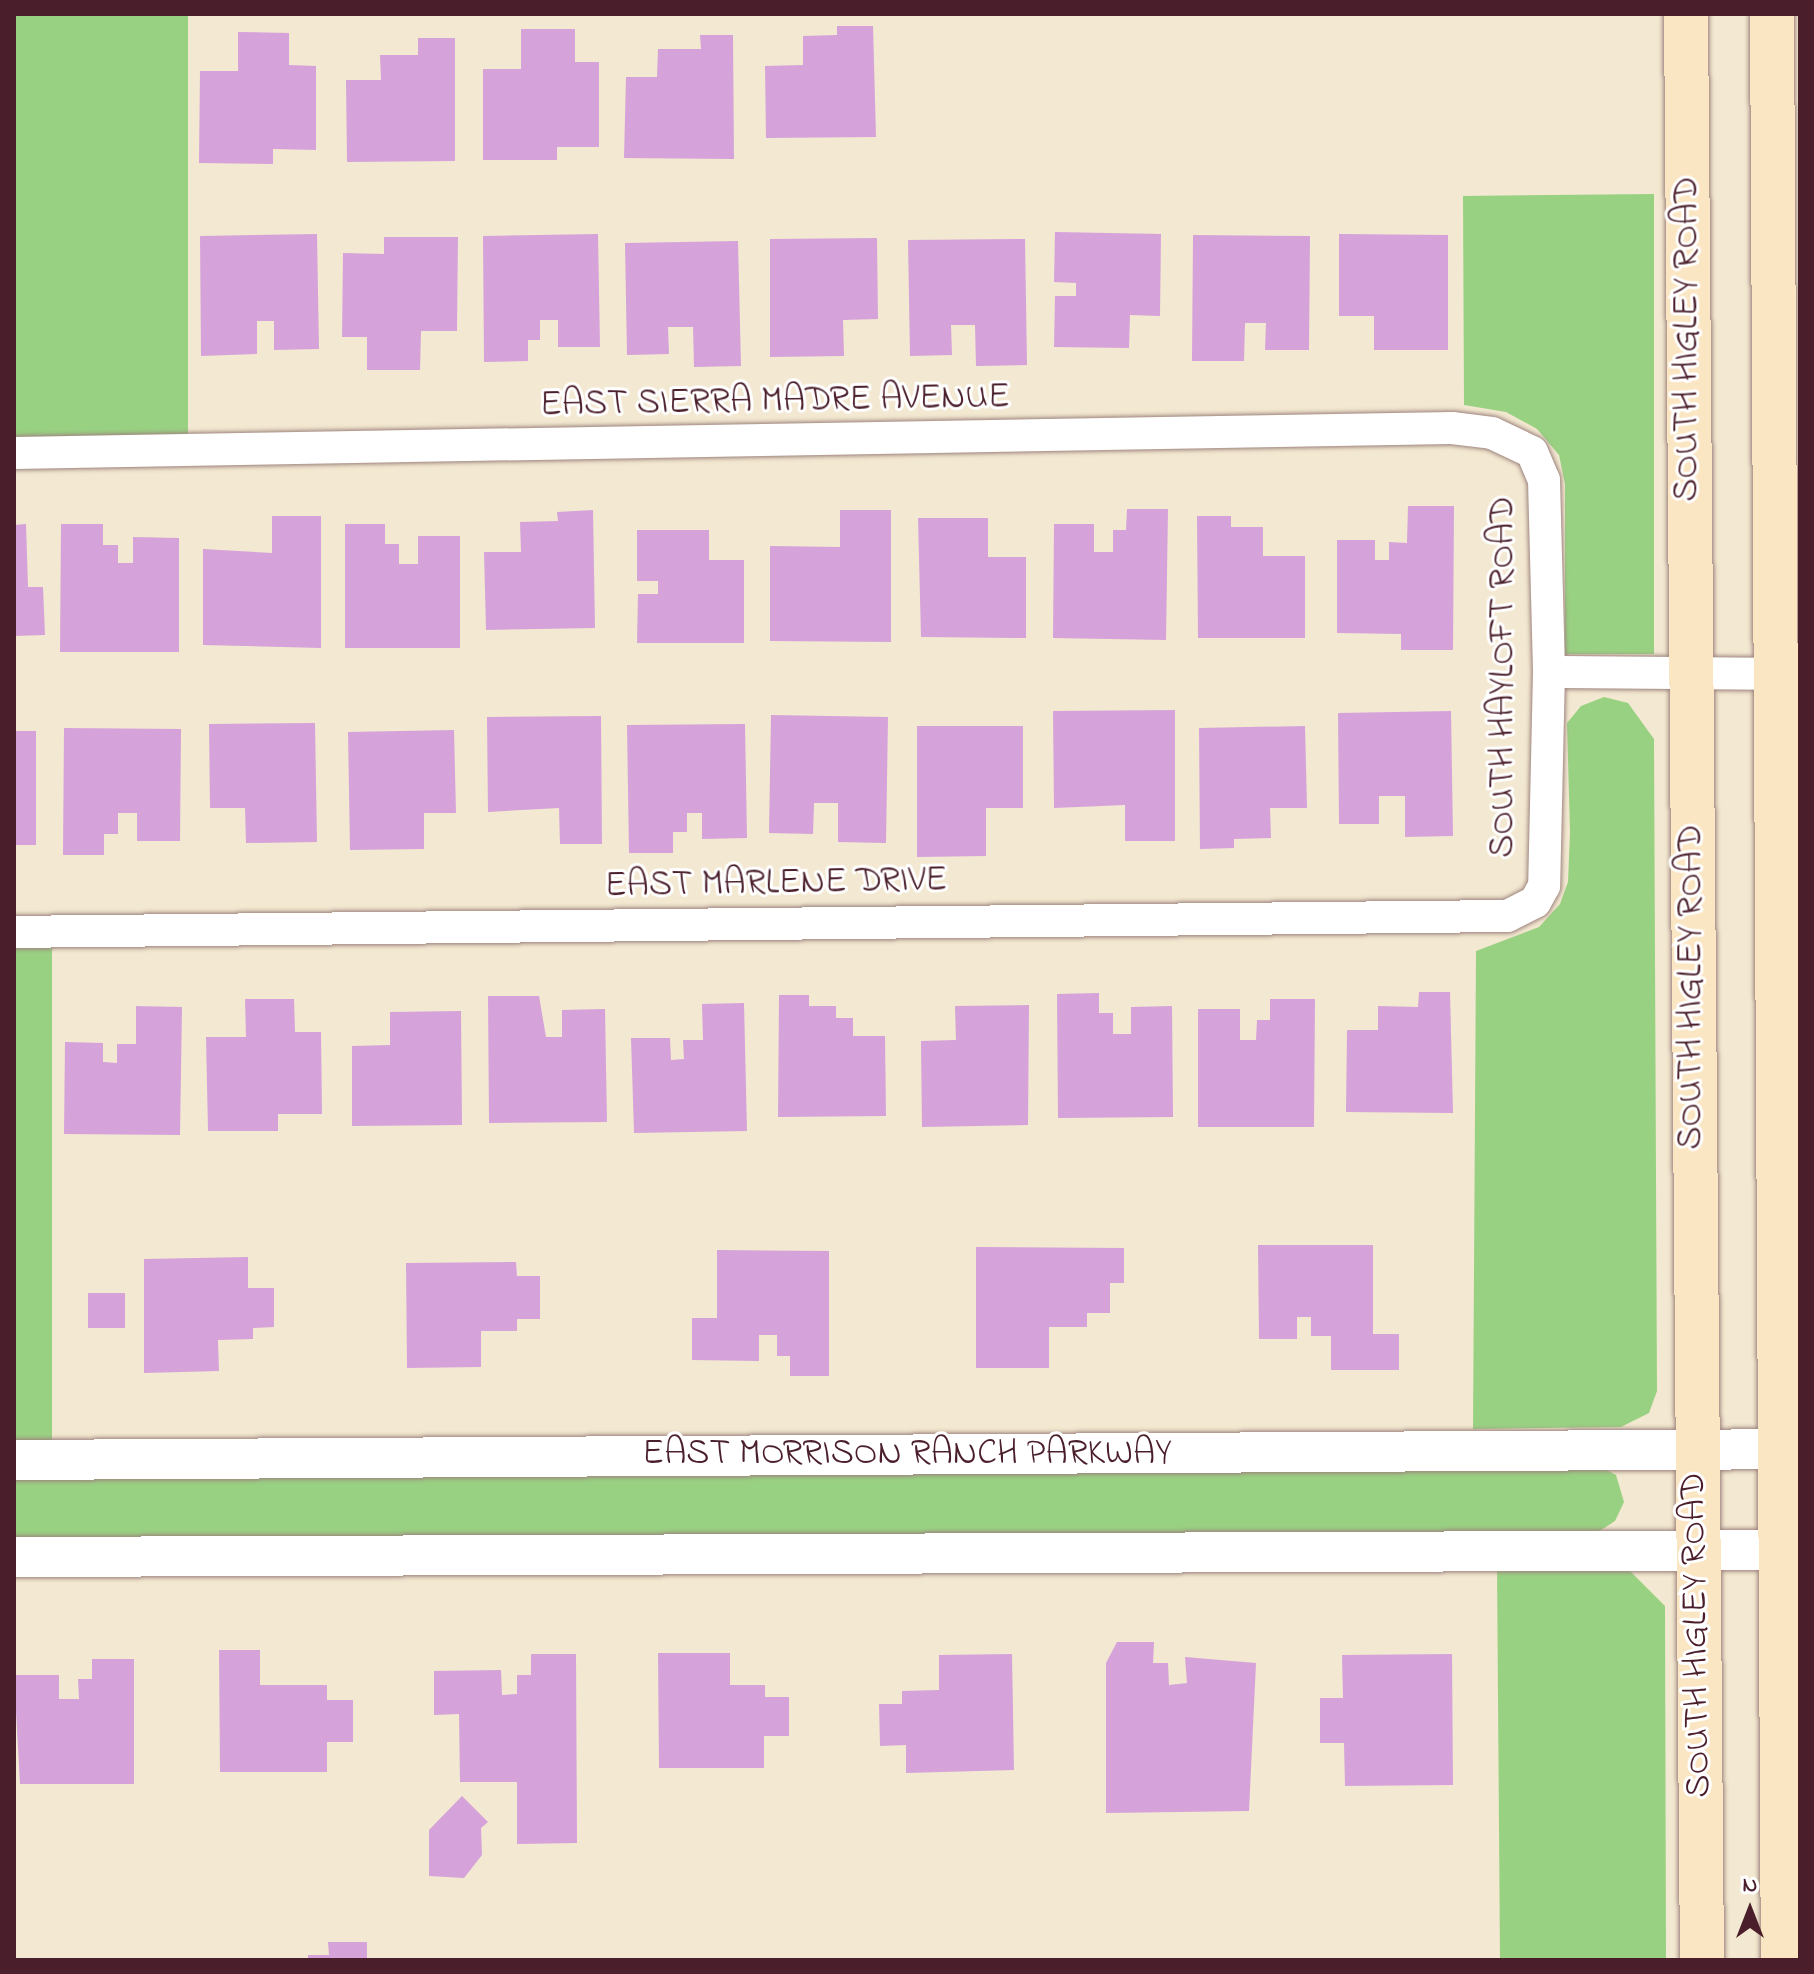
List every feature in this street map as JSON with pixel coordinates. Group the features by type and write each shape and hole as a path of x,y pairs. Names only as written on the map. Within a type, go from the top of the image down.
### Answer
{"main road":[{"name":"SOUTH HIGLEY ROAD","path":"1686,14 1695,1550 1702,1960"},
{"path":"1772,14 1776,674 1791,1449 1783,1960"}],"street":[{"name":"EAST SIERRA MADRE AVENUE","path":"14,453 1452,428 1492,433 1532,452"},
{"name":"SOUTH HAYLOFT ROAD","path":"1532,452 1544,480 1549,672 1548,854 1544,886 1535,902"},
{"path":"1549,672 1776,674"},
{"name":"EAST MARLENE DRIVE","path":"14,932 1481,917 1507,916 1535,902"},
{"name":"EAST MORRISON RANCH PARKWAY","path":"14,1460 1791,1449"},
{"path":"14,1557 1790,1550"}],"green space":[{"path":"14,14 188,14 188,453 14,453"},
{"path":"1654,194 1654,654 1565,654 1565,484 1559,455 1537,429 1506,412 1464,405 1463,196"},
{"path":"1604,697 1628,703 1654,739 1657,1391 1649,1413 1621,1427 1473,1429 1476,951 1539,927 1560,904 1568,882 1570,832 1567,723 1581,706"},
{"path":"14,932 52,932 52,1460 14,1460"},
{"path":"1594,1463 1616,1475 1624,1502 1615,1521 1598,1532 14,1545 14,1471"},
{"path":"1497,1565 1625,1566 1665,1606 1666,1960 1500,1960"}],"building":[{"path":"837,26 873,26 876,137 766,138 765,66 803,65 803,36 837,35"},
{"path":"521,29 575,29 575,62 599,62 599,147 557,147 557,160 483,160 483,69 521,69"},
{"path":"238,32 289,33 289,65 316,66 316,150 273,149 273,164 199,163 200,71 238,71"},
{"path":"700,35 733,35 734,159 624,158 626,77 657,77 658,49 701,49"},
{"path":"418,38 455,38 455,161 347,162 346,80 381,80 380,55 418,55"},
{"path":"1055,232 1161,234 1160,316 1130,315 1129,348 1054,347 1055,296 1076,296 1076,283 1054,282"},
{"path":"317,234 319,349 274,350 274,321 257,321 257,354 201,356 200,236"},
{"path":"598,234 600,347 558,347 558,320 540,320 540,340 528,340 528,361 484,362 483,236"},
{"path":"1339,234 1448,235 1448,350 1374,350 1374,316 1339,316"},
{"path":"1193,235 1310,236 1309,350 1265,350 1266,323 1245,323 1244,361 1192,361"},
{"path":"384,237 458,237 457,331 421,331 420,370 367,370 367,337 342,337 343,253 384,254"},
{"path":"877,238 878,319 843,320 844,356 770,357 770,239"},
{"path":"1025,239 1027,365 976,366 975,325 951,325 952,355 910,356 908,240"},
{"path":"738,241 741,366 694,367 693,327 668,327 669,354 627,355 625,243"},
{"path":"1408,506 1454,506 1453,650 1401,650 1401,634 1337,633 1337,540 1375,540 1375,560 1389,560 1389,542 1407,543"},
{"path":"1127,509 1168,509 1166,640 1053,638 1054,524 1094,524 1094,552 1113,552 1113,530 1126,530"},
{"path":"593,510 595,628 486,630 484,552 521,552 520,522 558,521 557,512"},
{"path":"840,510 891,510 891,642 770,641 770,546 840,547"},
{"path":"272,516 321,516 321,648 203,645 203,549 272,553"},
{"path":"1197,516 1231,516 1231,527 1263,527 1263,556 1305,556 1305,638 1198,638"},
{"path":"918,518 988,518 988,557 1026,557 1026,638 921,637"},
{"path":"26,524 28,587 43,587 45,635 14,636 14,525"},
{"path":"61,524 103,524 103,545 118,545 118,563 133,563 133,537 179,538 179,652 60,652"},
{"path":"345,524 385,524 385,544 399,544 399,564 418,564 418,536 460,536 460,648 345,648"},
{"path":"637,530 709,530 709,560 744,560 744,643 637,643 638,594 658,594 658,581 637,581"},
{"path":"1175,710 1175,841 1125,841 1125,805 1054,808 1053,711"},
{"path":"1451,711 1453,836 1405,837 1405,796 1379,796 1379,824 1339,824 1338,713"},
{"path":"771,715 888,717 886,843 838,842 838,803 814,803 813,834 769,833"},
{"path":"601,716 602,844 560,844 559,808 488,812 487,717"},
{"path":"315,723 317,842 246,843 245,808 210,808 209,724"},
{"path":"745,724 747,838 702,839 702,813 687,813 687,832 673,832 673,853 629,853 627,725"},
{"path":"917,726 1023,726 1023,808 986,808 986,856 917,857"},
{"path":"1305,726 1307,808 1270,808 1271,838 1234,839 1234,848 1200,849 1199,728"},
{"path":"64,728 181,729 180,841 137,841 137,813 118,813 118,834 104,834 104,855 63,855"},
{"path":"454,730 456,813 424,813 424,849 350,850 348,732"},
{"path":"14,731 36,731 36,845 14,845"},
{"path":"1419,992 1450,992 1453,1113 1346,1112 1347,1030 1378,1030 1378,1006 1418,1007"},
{"path":"1099,993 1099,1013 1113,1013 1113,1034 1131,1034 1131,1007 1172,1006 1173,1117 1058,1118 1057,994"},
{"path":"779,995 809,995 809,1006 836,1006 836,1018 853,1018 853,1036 885,1036 886,1116 778,1117"},
{"path":"488,996 539,996 546,1037 562,1037 562,1010 605,1009 607,1122 489,1123"},
{"path":"245,999 294,999 295,1032 321,1032 322,1114 278,1114 278,1131 208,1131 206,1037 246,1037"},
{"path":"1270,999 1315,999 1314,1127 1198,1127 1198,1009 1240,1009 1240,1040 1256,1040 1257,1020 1270,1020"},
{"path":"744,1003 747,1131 634,1133 631,1038 670,1038 671,1060 684,1059 683,1040 703,1040 702,1004"},
{"path":"1029,1005 1028,1125 922,1127 921,1041 956,1040 955,1006"},
{"path":"136,1006 182,1007 180,1135 64,1134 65,1042 103,1043 103,1062 117,1063 117,1044 136,1044"},
{"path":"461,1011 462,1125 352,1126 352,1046 390,1045 390,1012"},
{"path":"1258,1245 1373,1245 1373,1334 1399,1334 1399,1370 1331,1370 1331,1336 1311,1336 1311,1317 1297,1317 1297,1339 1259,1339"},
{"path":"976,1247 1124,1248 1124,1283 1110,1283 1110,1313 1087,1313 1087,1327 1049,1327 1049,1368 976,1368"},
{"path":"717,1250 829,1251 829,1376 790,1376 790,1356 777,1356 777,1335 759,1335 759,1361 692,1360 692,1318 717,1318"},
{"path":"248,1257 248,1288 274,1288 274,1327 253,1328 253,1339 218,1340 219,1371 144,1373 144,1259"},
{"path":"516,1262 517,1276 540,1276 540,1319 517,1319 517,1331 481,1331 481,1367 407,1368 406,1263"},
{"path":"88,1293 125,1293 125,1328 88,1328"},
{"path":"1117,1642 1154,1642 1153,1663 1168,1663 1169,1685 1187,1683 1185,1657 1256,1663 1249,1811 1106,1813 1106,1663"},
{"path":"219,1650 260,1650 260,1685 327,1685 327,1700 353,1700 353,1742 327,1742 327,1772 220,1772"},
{"path":"658,1653 730,1653 730,1685 765,1685 765,1697 789,1697 789,1736 764,1736 764,1768 659,1768"},
{"path":"531,1654 576,1654 577,1843 517,1844 517,1782 460,1782 459,1714 434,1715 434,1671 501,1670 502,1695 517,1694 517,1675 531,1675"},
{"path":"1012,1654 1014,1770 906,1773 906,1745 880,1746 879,1704 902,1704 902,1691 939,1690 939,1655"},
{"path":"1452,1654 1453,1785 1345,1786 1344,1743 1320,1743 1320,1698 1343,1698 1342,1655"},
{"path":"92,1659 134,1659 134,1784 20,1784 14,1675 59,1675 59,1699 79,1699 78,1679 92,1679"},
{"path":"462,1796 488,1822 481,1828 482,1855 464,1878 429,1876 429,1830"},
{"path":"328,1942 367,1942 367,1960 308,1960 308,1955 329,1955"}]}
